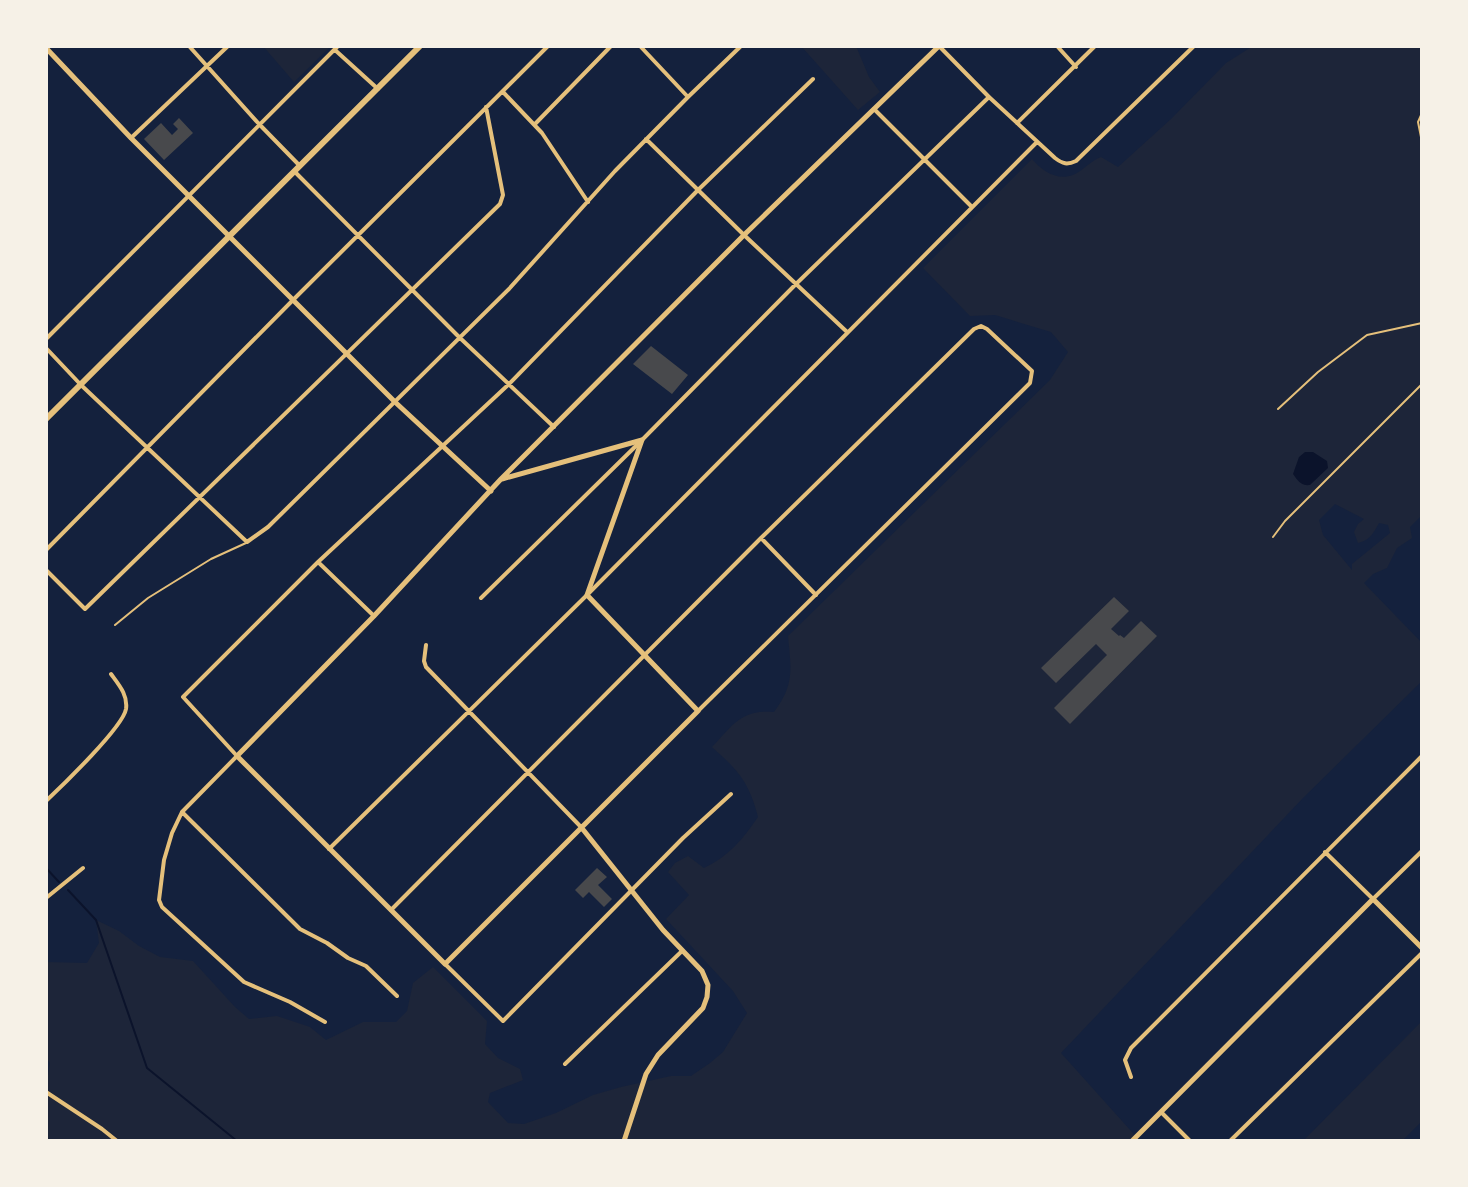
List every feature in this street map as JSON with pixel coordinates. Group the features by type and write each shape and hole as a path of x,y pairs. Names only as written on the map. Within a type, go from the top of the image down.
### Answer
{"main road":[{"path":"46,419 420,46"}],"street":[{"path":"55,46 47,52 131,138 395,402 491,491"},
{"path":"189,46 359,235 459,337 554,427"},
{"path":"131,138 228,46"},
{"path":"46,550 548,46"},
{"path":"535,124 611,46"},
{"path":"640,46 688,97"},
{"path":"46,348 247,542 268,527 509,289 646,139 741,46"},
{"path":"325,1022 290,1002 244,982 162,907 159,900 164,860 182,812 374,616 501,479 744,235 939,46 1037,142 1062,164 1069,164 1076,161 1194,46"},
{"path":"1057,46 1076,67"},
{"path":"1017,123 1095,46"},
{"path":"46,339 336,48 378,89"},
{"path":"731,794 683,838 503,1021 237,756 183,697 318,562 508,385 698,190 813,79"},
{"path":"503,92 535,124 588,202"},
{"path":"481,598 989,97"},
{"path":"46,570 85,609 500,204 503,195 486,107"},
{"path":"874,109 972,207"},
{"path":"646,139 847,332"},
{"path":"329,849 587,595 1037,142"},
{"path":"391,910 761,538 978,326 987,329 1032,371 1030,383 445,964"},
{"path":"501,479 642,440"},
{"path":"587,595 642,440"},
{"path":"761,538 816,595"},
{"path":"318,562 374,616"},
{"path":"587,595 698,711"},
{"path":"426,645 426,667 581,827 682,951 702,971 708,985 703,1008 658,1055 646,1074 624,1141"},
{"path":"46,801 124,717 126,699 111,674"},
{"path":"1131,1077 1125,1060 1131,1048 1422,756"},
{"path":"182,812 300,929 366,966 397,996"},
{"path":"1132,1141 1422,851"},
{"path":"1230,1141 1422,950 1325,852"},
{"path":"46,898 83,868"},
{"path":"565,1064 682,951"},
{"path":"46,1092 117,1141"},
{"path":"1161,1112 1190,1141"}],"lane":[{"path":"1422,113 1418,122 1422,142"},
{"path":"1278,409 1318,372 1367,335 1422,323"},
{"path":"1273,537 1285,521 1422,384"},
{"path":"115,625 148,598 211,559 247,542"}],"shaded area":[{"path":"263,46 331,46 294,82"},
{"path":"801,46 856,46 869,77 880,92 858,110"},
{"path":"1253,46 1422,46 1422,515 1410,527 1412,538 1397,548 1387,568 1373,574 1364,583 1422,643 1422,681 1303,798 1061,1053 1140,1141 48,1141 45,1112 50,1063 46,1058 46,962 87,963 99,943 96,920 160,957 193,961 249,1019 277,1016 310,1027 326,1040 363,1022 396,1022 407,1011 413,983 433,967 487,1021 485,1044 498,1058 520,1069 523,1080 490,1093 488,1102 508,1123 524,1124 593,1095 621,1087 671,1076 691,1076 723,1052 747,1013 733,991 666,919 689,895 668,872 675,863 688,856 704,868 713,864 734,847 758,817 741,777 712,747 745,716 774,712 788,684 788,636 1050,380 1068,352 1051,332 995,315 970,316 923,268 1032,159 1045,171 1061,177 1077,173 1101,157 1118,167 1226,63","holes":["1335,504 1364,519 1354,532 1358,543 1371,536 1379,523 1388,525 1390,533 1352,564 1352,570 1323,535 1319,520"]},
{"path":"1305,452 1313,452 1327,461 1328,468 1310,485 1302,484 1293,474 1299,457"},
{"path":"1422,1021 1422,1121 1402,1141 1303,1141"}],"building":[{"path":"179,118 193,133 164,160 144,139 161,123 172,135 178,129 173,124"},
{"path":"651,346 688,375 672,394 633,364"},
{"path":"1114,597 1129,611 1111,629 1124,638 1141,621 1157,636 1070,724 1054,708 1107,655 1096,644 1056,683 1041,668"},
{"path":"597,868 607,877 598,885 612,899 604,907 589,892 583,898 575,890"}],"waterway":[{"path":"46,868 59,882"},
{"path":"68,890 96,920 147,1068 237,1141"}]}
